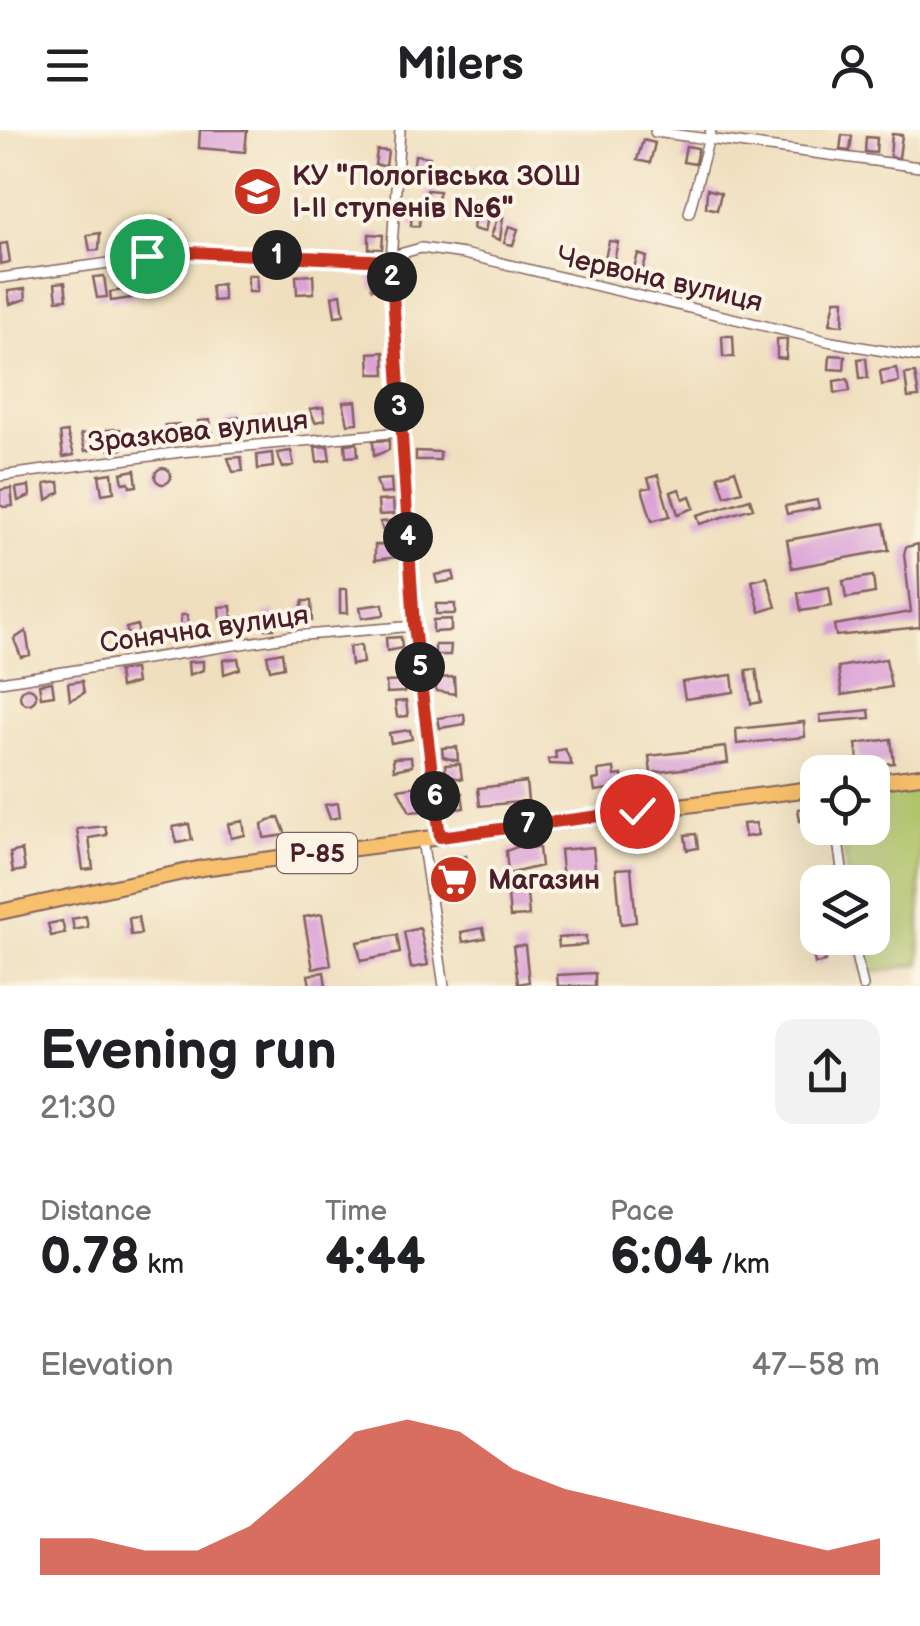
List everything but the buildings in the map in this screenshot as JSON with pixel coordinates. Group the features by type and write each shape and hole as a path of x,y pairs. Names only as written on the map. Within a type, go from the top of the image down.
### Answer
{"main road":[{"path":"890,780 920,776"},
{"name":"Р-85","path":"0,912 202,868 800,790"}],"street":[{"path":"400,130 391,258 414,626 440,837"},
{"path":"655,132 710,134 920,167"},
{"path":"689,213 710,134"},
{"name":"Червона вулиця","path":"0,278 190,252 391,258 421,248 832,342 920,357"},
{"name":"Зразкова вулиця","path":"0,476 182,452 401,432"},
{"name":"Сонячна вулиця","path":"0,682 292,636 414,626"},
{"path":"422,839 444,986"},
{"path":"856,955 863,986"}],"green space":[{"path":"920,788 920,964 864,974 861,955 890,955 890,865 846,865 843,845 890,845 890,792"}],"place":[{"name":"КУ \"Пологівська ЗОШ І-ІІ ступенів №6\"","path":"257,191"},
{"name":"Магазин","path":"453,879"}],"route":[{"path":"147,256 190,252 391,261 414,626 440,837 637,811"}]}
